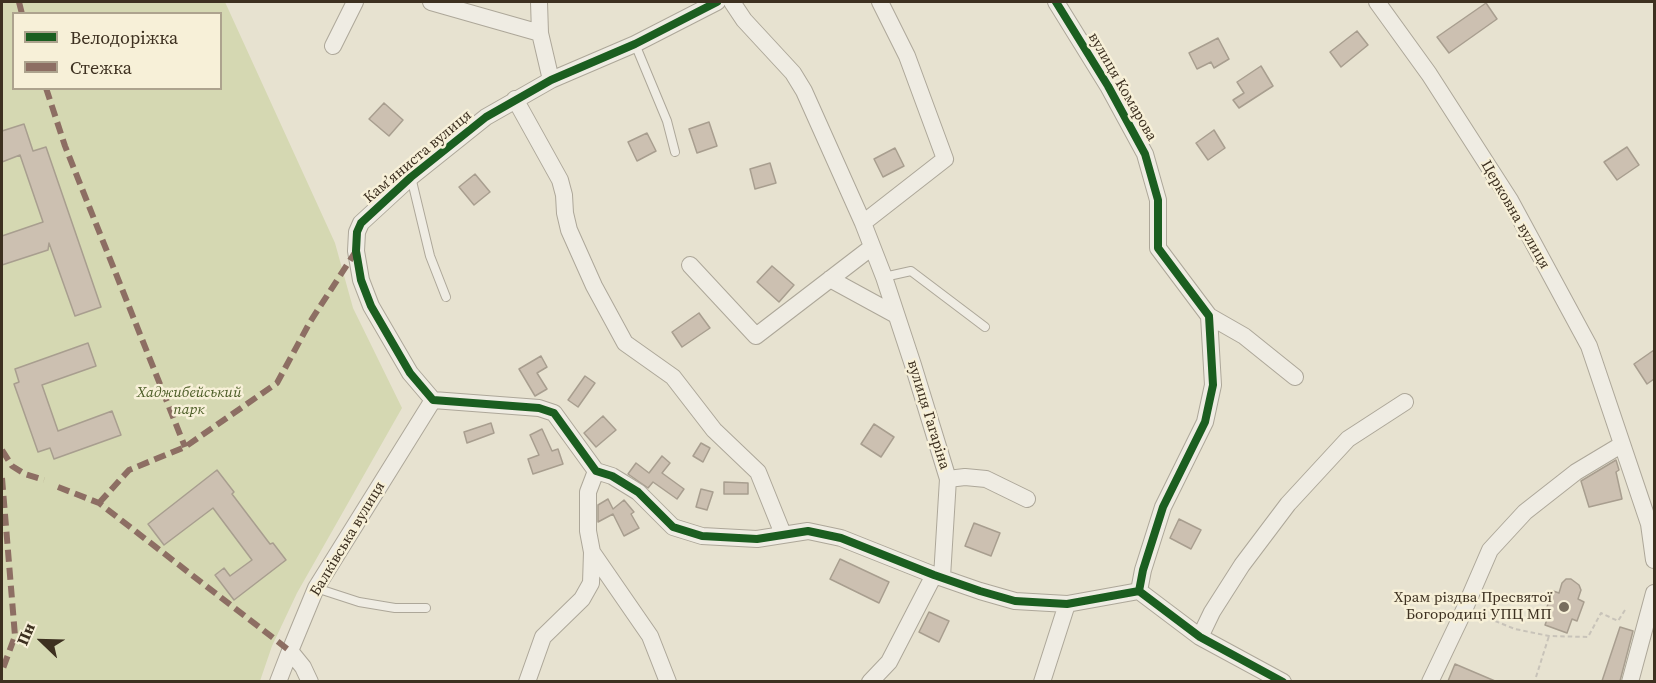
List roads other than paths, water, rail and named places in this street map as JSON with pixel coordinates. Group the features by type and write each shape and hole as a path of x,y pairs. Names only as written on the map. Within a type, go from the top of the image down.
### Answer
{"street":[{"path":"333,46 356,2"},
{"path":"431,2 540,33"},
{"path":"539,2 540,33 551,80"},
{"path":"635,44 717,2"},
{"name":"вулиця Гагаріна","path":"732,2 744,20 793,73 804,91 863,223 884,278 948,479 938,576"},
{"path":"863,223 945,159 907,56 880,2"},
{"name":"вулиця Комарова","path":"1056,2 1108,86 1145,154 1158,200 1158,248 1209,316"},
{"name":"Церковна вулиця","path":"1377,2 1429,74 1510,200 1588,346 1621,445 1652,523 1654,560"},
{"name":"Камʼяниста вулиця","path":"433,400 410,373 371,306 362,280 356,251 357,232 361,223 411,177 486,117 551,80 635,44"},
{"path":"515,99 560,180 569,230 594,286 625,343 673,377 714,430 758,472 783,534"},
{"path":"690,265 756,336 872,246"},
{"path":"830,279 896,315"},
{"path":"1209,316 1244,336 1295,377"},
{"path":"1139,591 1143,570 1163,507 1205,422 1213,385 1209,316"},
{"path":"433,400 539,408 554,412 596,471 612,476 638,492 673,527 681,530 702,536 757,539 808,531 842,538 938,576 1015,601 1067,604 1139,591 1200,637 1282,681"},
{"name":"Балківська вулиця","path":"278,681 316,588 433,400"},
{"path":"1200,637 1212,612 1242,565 1288,504 1348,439 1405,402"},
{"path":"1430,681 1490,549 1533,505 1576,472 1621,445"},
{"path":"527,681 543,637 582,599 591,583 592,552 588,531 588,492 596,471"},
{"path":"948,479 965,477 986,480 1027,500"},
{"path":"592,552 650,636 669,681"},
{"path":"870,681 888,662 938,576"},
{"path":"1630,681 1654,593"},
{"path":"1042,681 1067,604"},
{"path":"290,651 303,667 310,681"}],"lane":[{"path":"635,44 667,121 675,152"},
{"path":"411,177 430,256 446,297"},
{"path":"884,278 912,271 985,327"},
{"path":"316,588 359,602 395,608 426,608"}],"place":[{"name":"Храм різдва Пресвятої Богородиці УПЦ МП","path":"1564,607"}],"park label":[{"name":"Хаджибейський парк","path":"189,402"}]}
